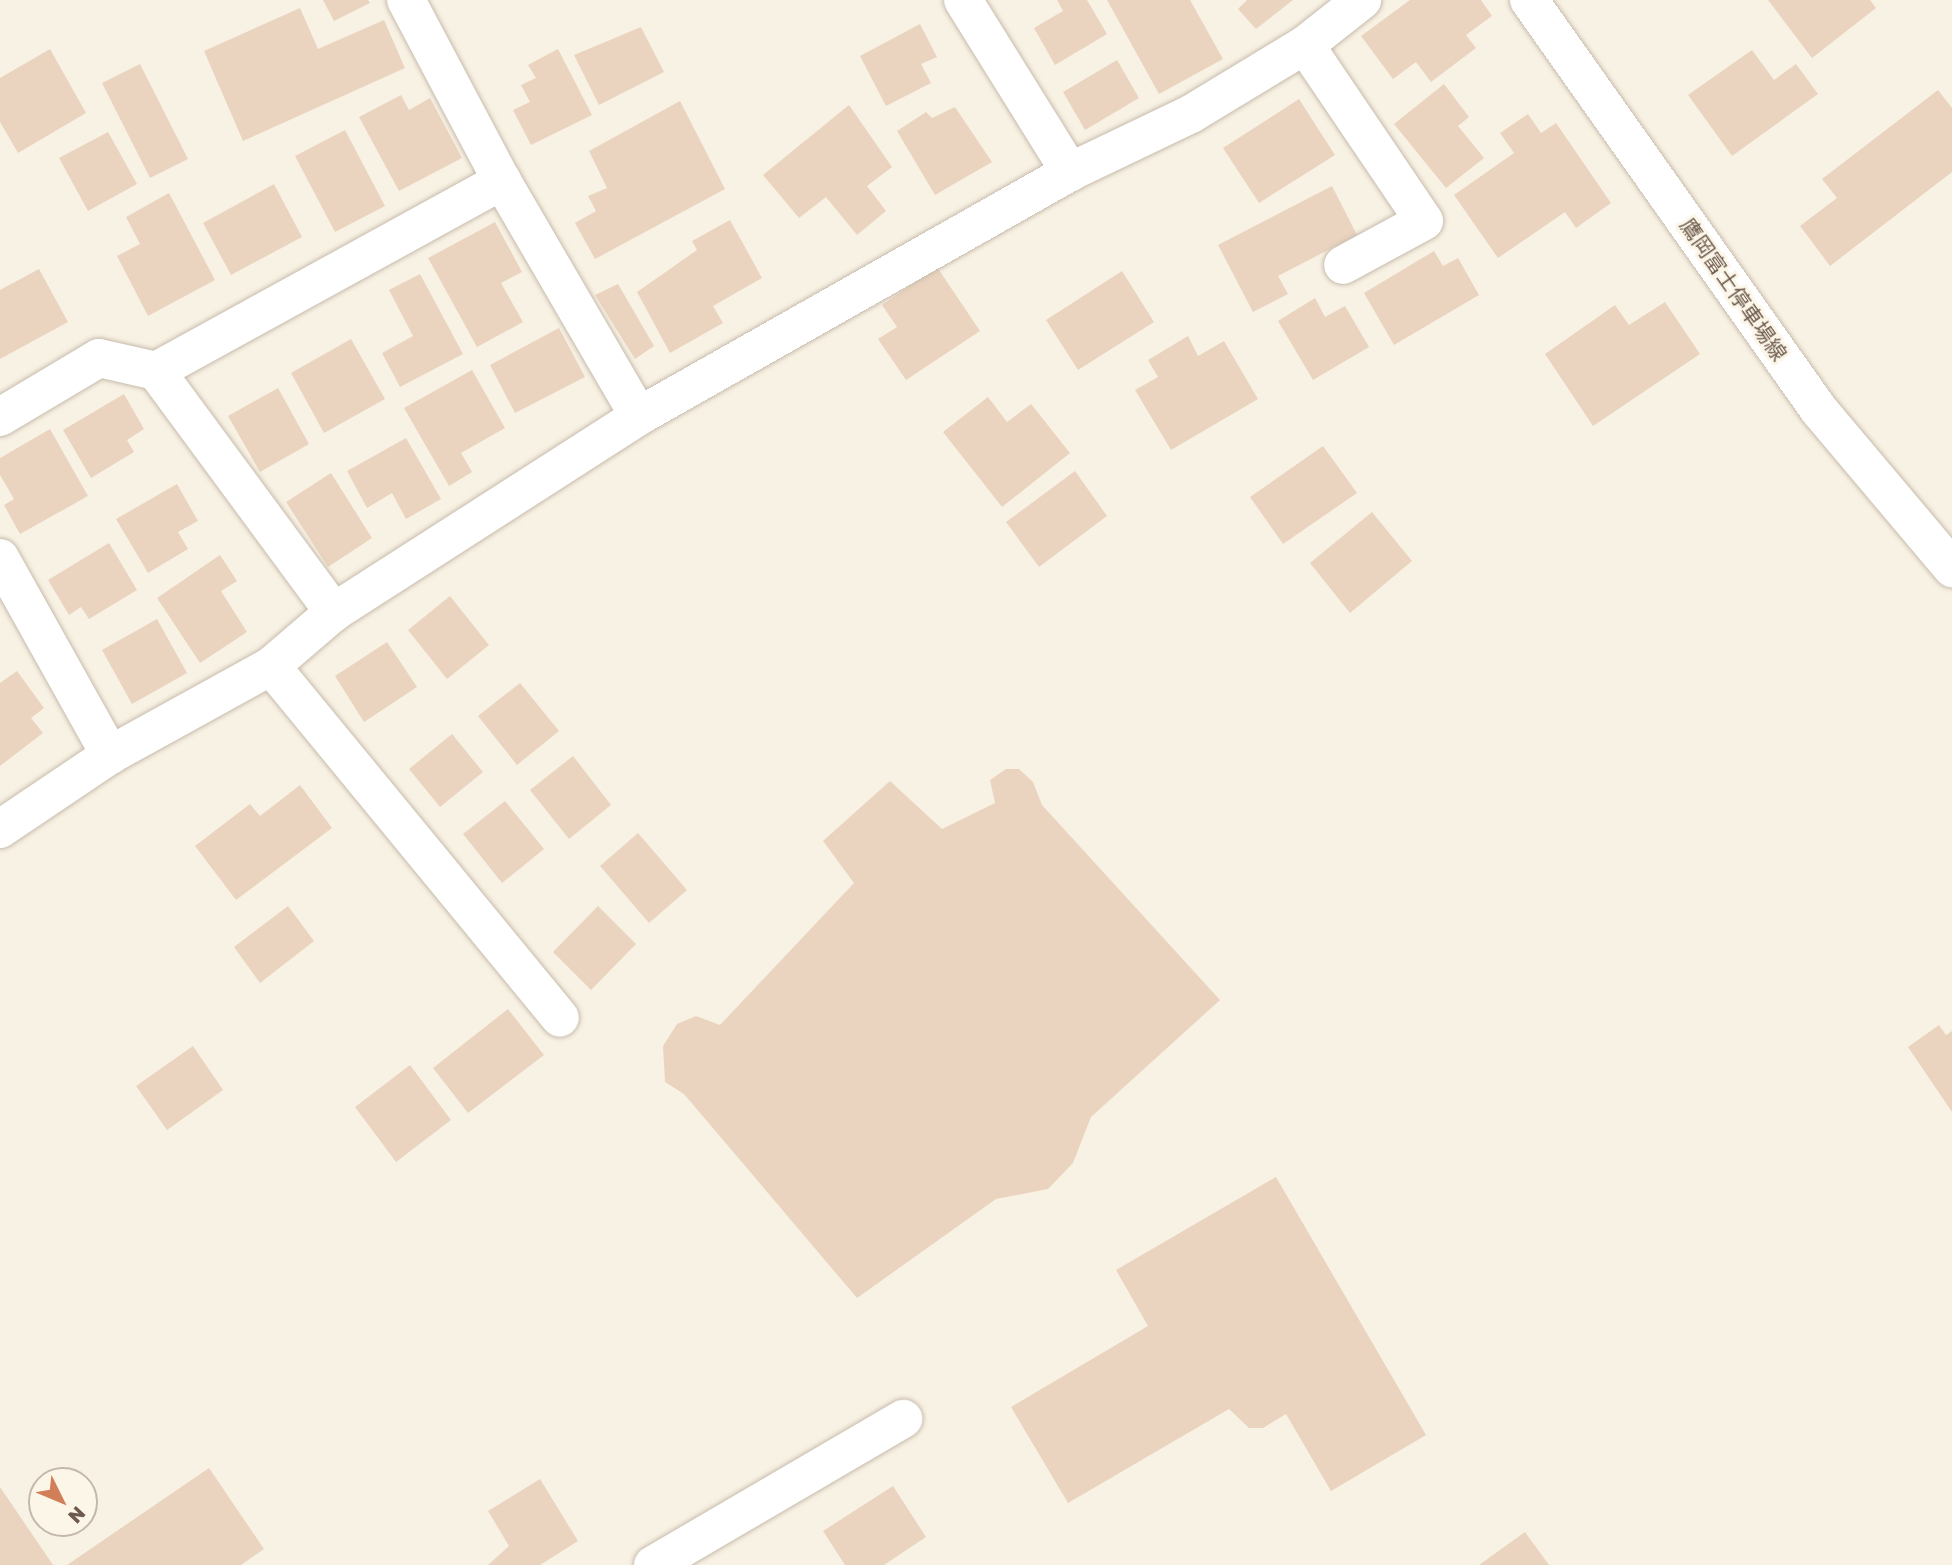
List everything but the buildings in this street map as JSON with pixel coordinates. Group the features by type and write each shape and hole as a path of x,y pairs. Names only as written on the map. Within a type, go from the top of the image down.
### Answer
{"street":[{"path":"406,0 502,181 639,416"},
{"path":"963,0 1070,172"},
{"path":"0,829 110,755 271,666 334,611 639,416 1070,172 1191,114 1305,45 1362,0"},
{"name":"鷹岡富士停車場線","path":"1529,0 1819,410 1952,568"},
{"path":"1305,45 1424,221 1343,265"},
{"path":"156,371 502,181"},
{"path":"0,417 99,358 156,371 334,611"},
{"path":"0,558 110,755"},
{"path":"271,666 560,1018"},
{"path":"653,1565 703,1554 903,1419"}]}
